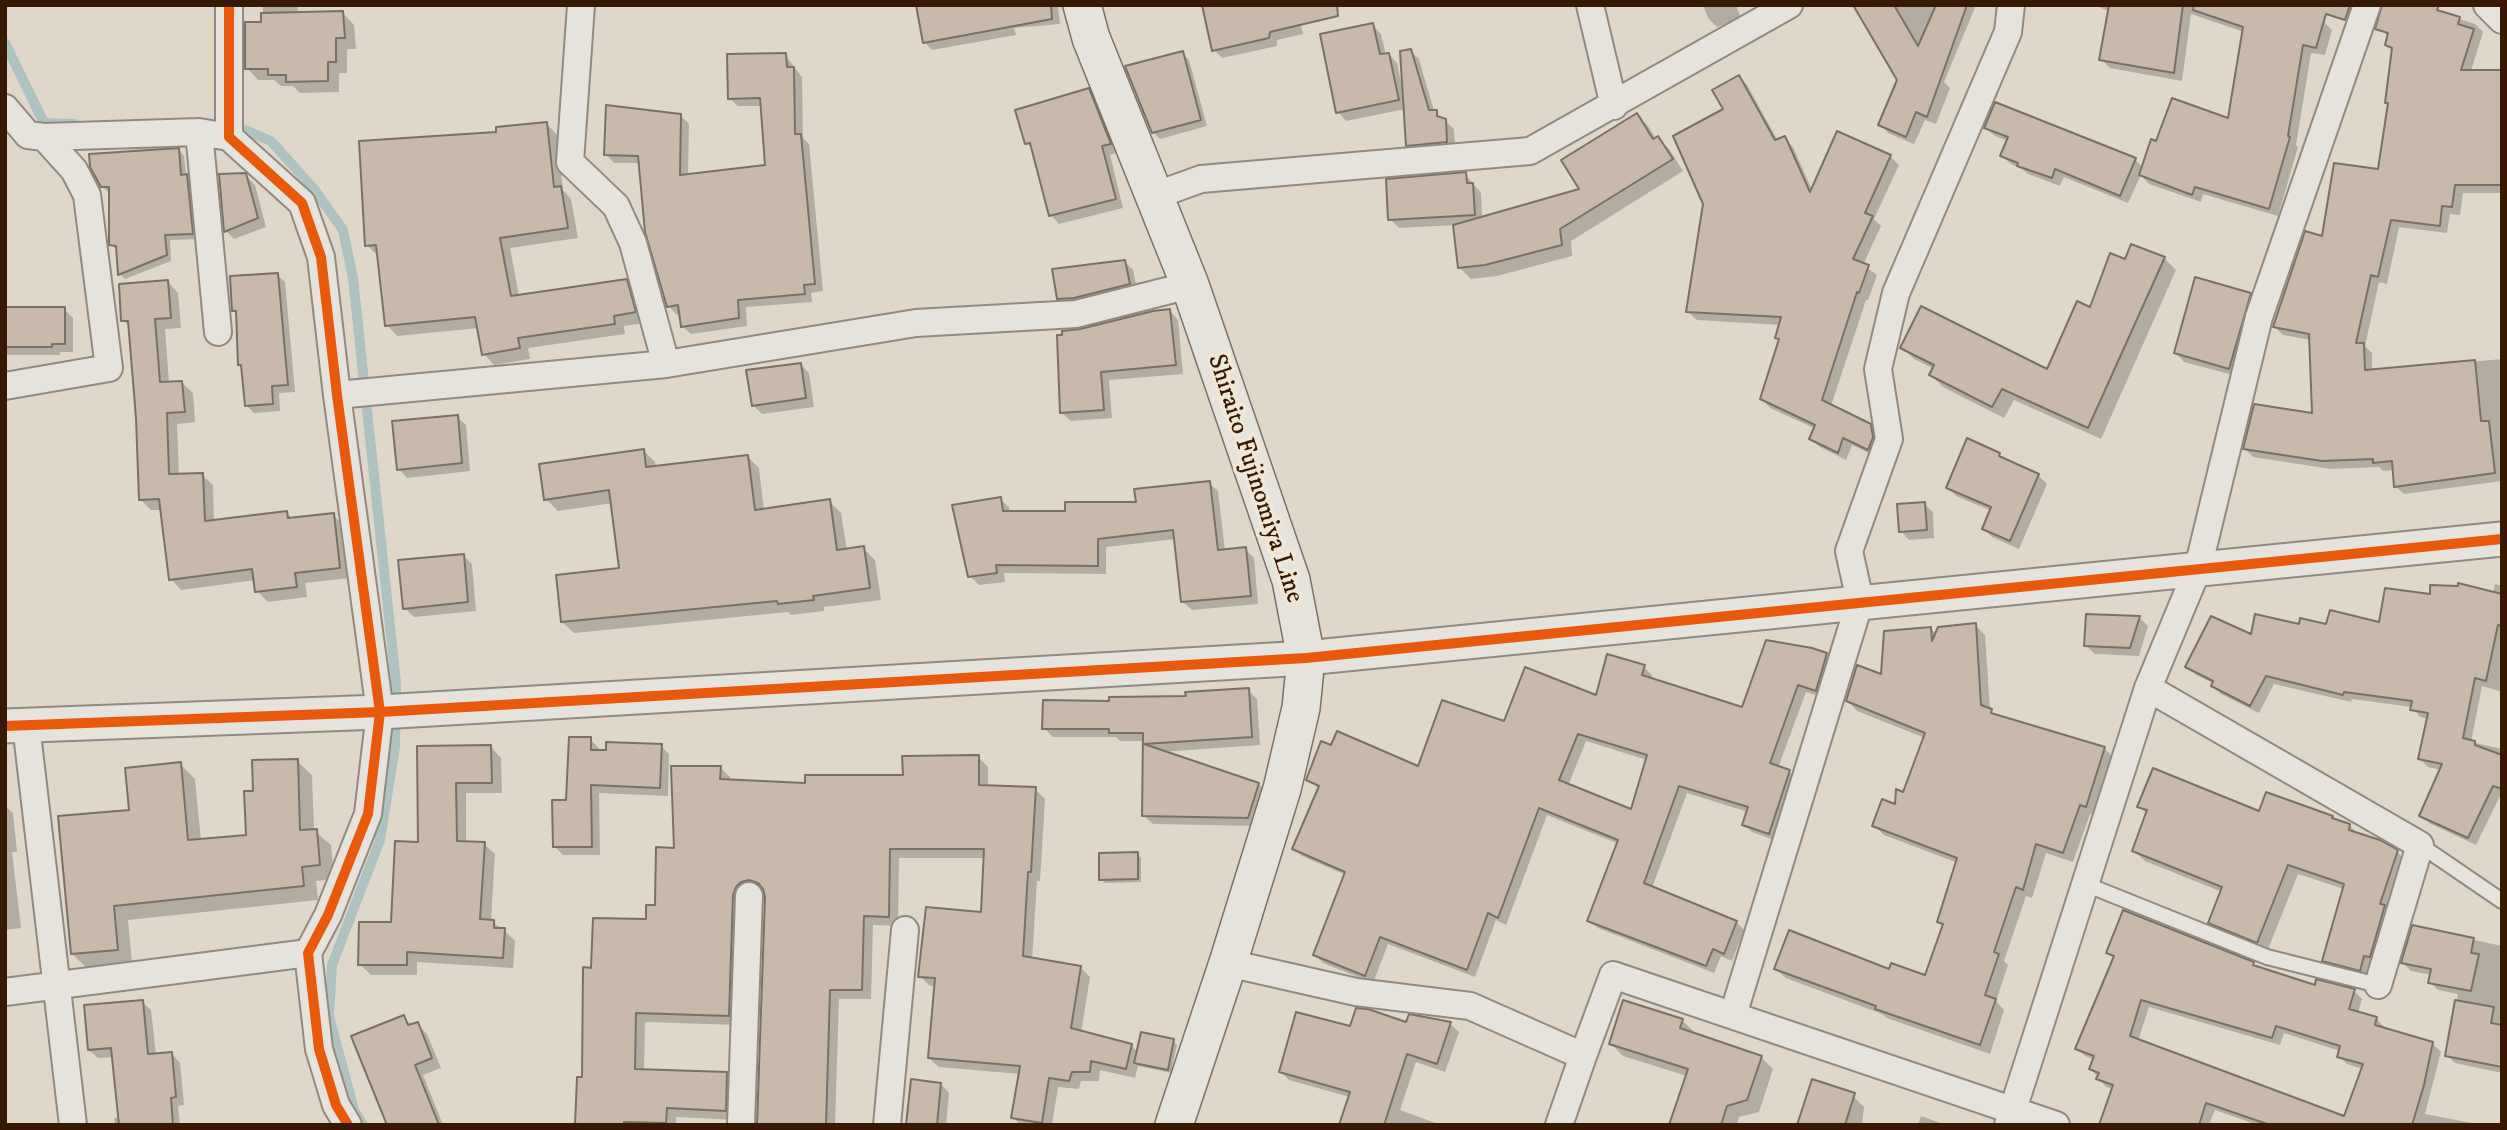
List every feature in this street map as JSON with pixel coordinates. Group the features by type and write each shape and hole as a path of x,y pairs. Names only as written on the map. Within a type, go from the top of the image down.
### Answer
{"main road":[{"name":"Shiraito Fujinomiya Line","path":"1082,5 1091,38 1189,285 1291,580 1306,658 1301,708 1282,789 1174,1125"}],"street":[{"path":"229,5 229,137"},
{"path":"581,5 570,162 616,206 633,243 666,364"},
{"path":"1590,5 1614,106"},
{"path":"1154,196 1201,179 1530,151 1789,5"},
{"path":"1733,1015 1860,601 1849,551 1889,439 1878,369 1896,293 2008,32 2011,5"},
{"path":"2011,1117 2148,688 2198,568 2259,317 2367,5"},
{"path":"2487,5 2502,20"},
{"path":"5,108 28,135 44,137 199,132 229,137 302,203 321,257 380,712 368,814 328,915 308,953 319,1049 336,1105 348,1125"},
{"path":"199,132 218,332"},
{"path":"5,386 109,368 87,195 74,170 44,137"},
{"path":"337,396 666,364 916,323 1076,314 1189,285"},
{"path":"73,1125 56,986 15,726 380,712 1306,658 2502,539"},
{"path":"2148,688 2420,845 2378,985"},
{"path":"741,1125 749,896"},
{"path":"887,1125 905,930"},
{"path":"5,992 308,953"},
{"path":"1228,963 1356,992 1470,1006 1583,1056"},
{"path":"1559,1125 1613,975 1733,1015 2011,1117 2056,1125"}],"lane":[{"path":"2420,845 2502,901"},
{"path":"2085,884 2267,957 2378,985"}],"building":[{"path":"916,5 1051,5 1052,19 923,43"},
{"path":"1202,5 1337,5 1338,16 1270,32 1269,38 1212,51"},
{"path":"1853,5 1894,5 1918,46 1936,5 1967,5 1927,117 1916,112 1906,137 1878,125 1897,80"},
{"path":"2109,5 2183,5 2174,73 2099,60"},
{"path":"2194,5 2350,5 2345,20 2326,14 2316,48 2303,45 2288,136 2290,137 2269,209 2195,187 2192,195 2139,175 2151,139 2156,141 2172,98 2228,118 2243,27 2193,10"},
{"path":"2382,5 2439,5 2437,10 2460,17 2458,24 2474,29 2461,70 2502,70 2502,185 2455,185 2452,207 2442,206 2440,226 2391,220 2378,277 2371,275 2356,343 2364,343 2365,370 2475,360 2481,421 2489,421 2495,473 2394,487 2392,461 2322,461 2243,449 2254,404 2312,413 2309,334 2273,327 2305,231 2322,236 2334,163 2378,169 2388,103 2385,103 2392,48 2385,45 2388,33 2375,29"},
{"path":"343,11 345,38 336,38 336,62 328,62 328,81 286,82 286,75 268,75 268,69 245,69 245,22 261,22 261,13"},
{"path":"1373,23 1380,54 1389,53 1399,100 1336,113 1320,34"},
{"path":"1411,49 1429,110 1437,110 1437,116 1446,119 1447,142 1406,146 1400,51"},
{"path":"1183,51 1201,120 1152,133 1125,66"},
{"path":"786,53 787,67 794,67 795,134 801,134 815,284 804,285 805,294 738,300 739,318 681,327 678,305 667,307 645,232 638,156 604,155 606,105 681,114 680,175 765,165 760,98 728,99 727,54"},
{"path":"1739,75 1775,140 1785,136 1810,192 1837,131 1891,155 1865,213 1873,216 1853,259 1869,265 1859,293 1857,292 1822,400 1871,424 1873,437 1868,450 1843,438 1838,453 1809,439 1815,425 1760,399 1779,339 1775,338 1781,317 1686,312 1703,204 1673,136 1723,109 1712,90"},
{"path":"1089,88 1111,144 1102,146 1116,199 1049,216 1030,143 1025,144 1015,110"},
{"path":"1995,102 2136,158 2120,196 2055,169 2052,178 2017,166 2018,163 2000,156 2008,137 1984,128"},
{"path":"1637,113 1653,139 1658,136 1673,159 1560,229 1562,245 1485,265 1458,268 1453,225 1579,189 1561,160"},
{"path":"547,122 554,187 561,186 568,228 500,238 511,296 627,279 636,312 614,316 615,324 518,338 520,348 482,355 475,317 385,326 376,245 365,246 359,141 496,132 496,127"},
{"path":"179,148 181,175 187,174 193,234 165,235 167,255 118,275 116,246 109,245 109,187 101,187 90,167 89,154"},
{"path":"1466,172 1467,183 1473,183 1475,215 1388,220 1386,179"},
{"path":"246,173 258,218 224,232 219,174"},
{"path":"2131,244 2165,257 2088,428 2002,389 1992,407 1929,375 1934,365 1900,348 1921,306 2047,369 2077,301 2090,307 2110,253 2125,259"},
{"path":"1125,260 1130,284 1074,298 1057,299 1052,269"},
{"path":"278,273 288,385 272,386 273,404 245,406 241,365 238,365 236,311 232,311 230,276"},
{"path":"2195,277 2251,293 2229,369 2174,353"},
{"path":"168,280 171,318 155,319 160,382 182,381 185,412 167,413 169,474 203,473 205,521 287,511 288,518 334,513 340,568 295,573 297,587 255,592 252,569 169,580 159,499 139,500 128,321 121,321 119,284"},
{"path":"5,307 65,307 65,344 52,344 52,347 5,347"},
{"path":"1170,309 1176,365 1101,372 1104,410 1060,413 1057,335 1062,335 1062,331"},
{"path":"801,363 806,398 752,406 746,370"},
{"path":"458,415 462,463 397,470 392,421"},
{"path":"1967,438 2039,474 2010,541 1982,529 1991,507 1946,488"},
{"path":"644,449 646,467 748,455 755,510 830,499 837,550 864,546 870,588 813,596 814,600 778,604 777,601 561,622 556,575 619,568 609,490 544,500 539,464"},
{"path":"1210,481 1218,550 1246,547 1251,596 1181,602 1173,530 1098,539 1098,566 996,565 997,573 968,577 952,505 1001,497 1003,511 1065,511 1065,502 1136,502 1134,489"},
{"path":"1925,502 1927,530 1899,532 1897,504"},
{"path":"464,554 468,602 403,609 398,560"},
{"path":"2458,583 2502,594 2502,626 2498,625 2486,681 2475,678 2463,738 2502,755 2502,789 2493,786 2468,838 2419,816 2442,764 2418,759 2428,713 2410,710 2412,701 2344,692 2343,695 2266,676 2250,706 2211,686 2213,681 2185,667 2211,616 2251,634 2255,614 2299,624 2300,618 2326,624 2330,610 2379,622 2385,588 2430,594 2430,585 2458,586"},
{"path":"2086,614 2140,616 2130,648 2084,646"},
{"path":"1976,623 1981,705 1992,709 1991,713 2105,747 2086,807 2080,805 2063,853 2036,844 2023,890 2016,887 1994,952 1999,954 1985,995 1996,999 1980,1045 1875,1009 1876,1006 1774,969 1789,930 1889,969 1891,963 1925,975 1943,924 1937,922 1957,858 1872,826 1882,799 1895,804 1896,789 1903,792 1925,733 1846,701 1857,665 1881,674 1884,631 1931,627 1932,641 1938,627"},
{"path":"1766,640 1827,653 1816,691 1798,685 1770,763 1790,770 1769,834 1742,825 1748,807 1679,786 1644,883 1737,921 1724,954 1713,949 1706,966 1587,921 1618,840 1539,808 1498,918 1488,913 1467,970 1380,937 1365,976 1313,955 1345,872 1292,849 1319,786 1306,780 1321,741 1331,745 1337,731 1418,766 1442,700 1504,721 1525,667 1596,695 1607,654 1645,665 1642,675 1742,707","holes":["1578,734 1647,755 1631,809 1559,780"]},
{"path":"1249,688 1252,737 1144,744 1259,783 1248,818 1142,816 1143,733 1109,733 1109,729 1042,729 1043,700 1109,701 1109,697 1186,696 1185,692"},
{"path":"569,737 591,737 591,750 606,750 606,742 662,744 660,788 591,785 592,847 553,847 552,800 566,800"},
{"path":"491,745 492,783 456,783 457,841 485,842 480,919 494,920 494,928 505,928 503,958 407,952 407,965 358,965 359,922 391,922 395,841 418,842 417,746"},
{"path":"979,755 979,785 1036,787 1023,956 1081,966 1071,1028 1132,1044 1126,1069 1091,1061 1090,1072 1072,1072 1069,1081 1049,1078 1042,1123 1011,1118 1020,1066 928,1058 935,978 918,977 926,907 981,912 984,849 890,849 889,917 864,916 862,990 830,990 826,1125 757,1125 765,897 758,883 749,880 741,882 733,895 729,1016 636,1013 635,1069 727,1072 726,1111 667,1108 666,1123 575,1125 577,1077 582,1077 583,967 591,968 593,918 646,919 646,905 655,905 656,847 674,848 671,766 721,766 720,779 805,783 805,775 903,775 902,756"},
{"path":"298,759 300,830 317,829 320,865 302,867 304,886 114,906 118,950 71,954 58,816 129,810 125,768 181,762 188,840 246,835 244,791 253,791 252,760"},
{"path":"2153,768 2259,811 2266,792 2333,816 2332,818 2350,824 2349,830 2380,840 2398,850 2380,904 2385,905 2370,957 2364,956 2360,971 2322,961 2344,884 2288,865 2257,943 2208,923 2222,887 2132,851 2147,810 2137,807"},
{"path":"1138,852 1138,879 1099,880 1099,853"},
{"path":"2123,910 2254,962 2253,965 2315,985 2316,979 2355,989 2349,1009 2377,1017 2375,1025 2433,1042 2412,1125 2270,1125 2206,1103 2199,1125 2099,1125 2113,1085 2096,1079 2099,1073 2089,1069 2094,1056 2075,1049 2114,956 2106,953","holes":["2141,1000 2272,1038 2276,1026 2340,1046 2337,1057 2363,1064 2344,1116 2130,1036"]},
{"path":"2412,925 2474,938 2471,953 2479,954 2471,991 2428,983 2431,969 2401,963"},
{"path":"143,1000 148,1054 172,1052 176,1097 171,1098 173,1125 119,1125 111,1048 88,1050 84,1005"},
{"path":"1623,1000 1683,1019 1680,1028 1762,1056 1747,1100 1727,1106 1721,1125 1669,1125 1688,1069 1609,1044"},
{"path":"2455,1000 2494,1007 2491,1023 2502,1025 2502,1067 2445,1056"},
{"path":"1356,1008 1368,1009 1406,1022 1409,1014 1451,1022 1437,1064 1407,1054 1384,1125 1339,1125 1350,1092 1279,1072 1296,1012 1350,1026"},
{"path":"404,1015 408,1025 418,1022 432,1058 415,1065 439,1125 387,1125 351,1036"},
{"path":"1141,1032 1174,1039 1168,1070 1134,1063"},
{"path":"911,1079 941,1083 937,1125 906,1125"},
{"path":"1812,1079 1855,1093 1845,1125 1797,1125"}],"waterway":[{"path":"5,43 44,123 75,124"},
{"path":"231,124 271,141 314,189 343,230 353,278 396,683 395,747 380,840 332,965 329,1016 354,1110 363,1125"}],"cycle path":[{"path":"229,5 229,137 302,203 321,257 380,712 368,814 328,915 308,953 319,1049 336,1105 348,1125"},
{"path":"5,726 380,712 1306,658 2502,539"}]}
